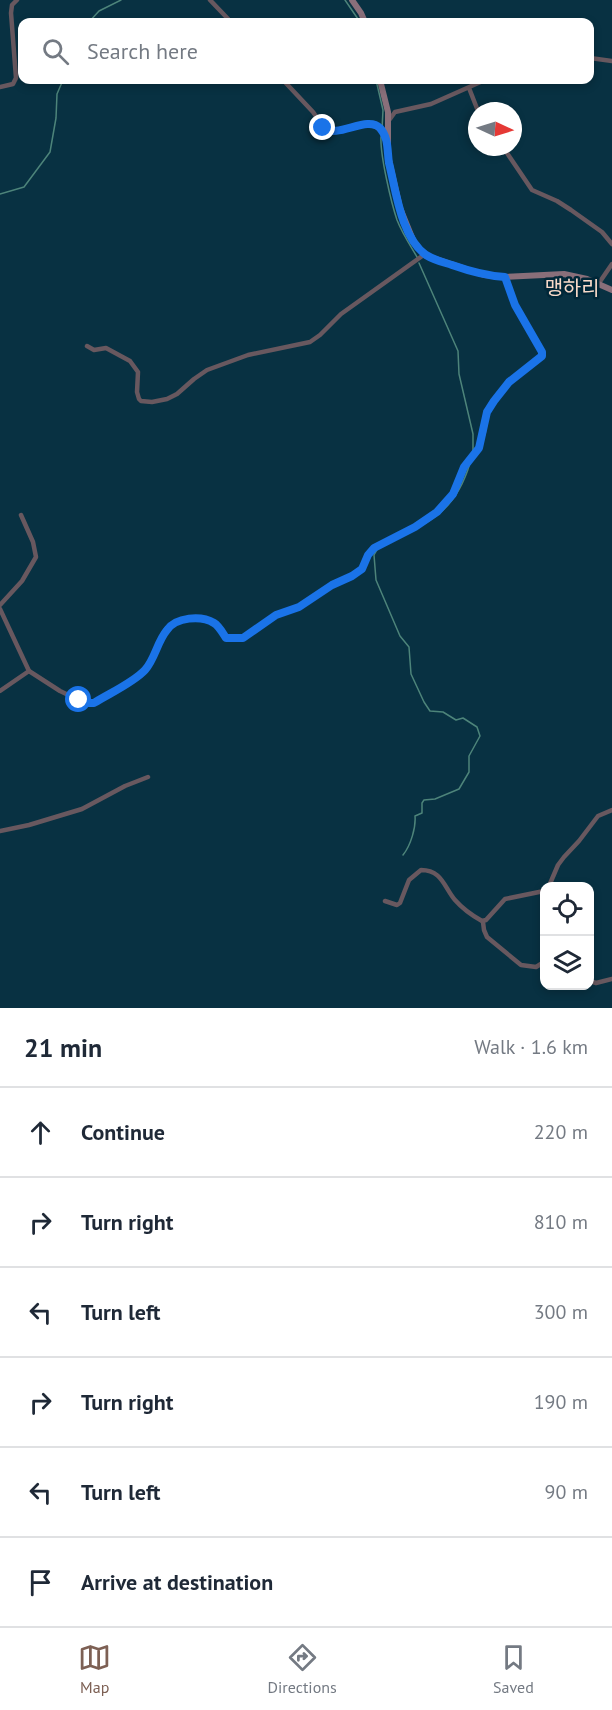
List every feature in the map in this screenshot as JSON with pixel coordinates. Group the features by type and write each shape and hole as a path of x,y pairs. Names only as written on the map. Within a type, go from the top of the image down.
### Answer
{"street":[{"path":"0,87 13,84 16,78 11,13 12,5 17,0"},
{"path":"210,0 227,18"},
{"path":"352,0 363,18"},
{"path":"594,59 612,61"},
{"path":"287,84 326,130 333,131 372,124 380,128 387,143"},
{"path":"381,84 386,102 388,156 404,219 413,240 426,254 478,273 505,277 564,274 612,290"},
{"path":"388,124 395,112 431,104 477,84"},
{"path":"469,88 474,102"},
{"path":"509,156 532,190 571,210 602,232 612,244"},
{"path":"87,346 94,350 106,348 130,361 138,372 137,392 141,401 152,402 167,399 177,394 207,370 248,356 310,342 341,314 426,254"},
{"path":"599,284 612,264"},
{"path":"21,515 33,542 36,557 22,581 0,607 29,671 60,691 83,702 94,703 145,670 166,630 182,620 199,619 215,624 226,638 243,638 276,615 299,607 332,585 358,573 374,548 415,527 437,512 453,494 464,467 479,448 487,412 494,401 509,382 542,356 542,352 515,305 505,277"},
{"path":"0,691 29,671"},
{"path":"0,831 82,809 125,786 148,777"},
{"path":"551,882 564,856 582,838 598,816 612,810"},
{"path":"385,901 398,904 412,876 418,871 427,870 438,875 455,900 483,922 489,940 521,965 537,967 540,965"},
{"path":"483,922 506,899 540,892"},
{"path":"594,982 612,979"}],"waterway":[{"path":"93,18 99,11 121,0"},
{"path":"345,0 357,18"},
{"path":"0,194 24,187 50,152 56,118 57,94 61,84"},
{"path":"377,84 383,110 382,129"},
{"path":"381,137 384,166 397,220 417,257"},
{"path":"419,263 458,351 459,374 473,434 473,452"},
{"path":"396,539 443,510 458,491 470,463"},
{"path":"378,548 374,555 376,580 400,636 409,647 411,674 424,702 430,711 443,712 456,720 463,718 477,727 480,736 469,756 469,772 459,789 435,799 424,800 422,803 422,813 415,816 412,836 403,855"}],"district":[{"name":"맹하리","path":"572,288"}],"route":[{"path":"79,700 94,703 138,676 149,664 166,630 177,622 189,619 206,620 218,626 226,638 243,638 276,615 299,607 332,585 358,573 365,565 369,552 415,527 437,512 449,499 458,485 467,461 479,448 490,407 509,382 543,354 515,305 505,277 478,273 430,257 413,240 400,208 387,143 380,128 372,124 329,132 323,128"}]}
